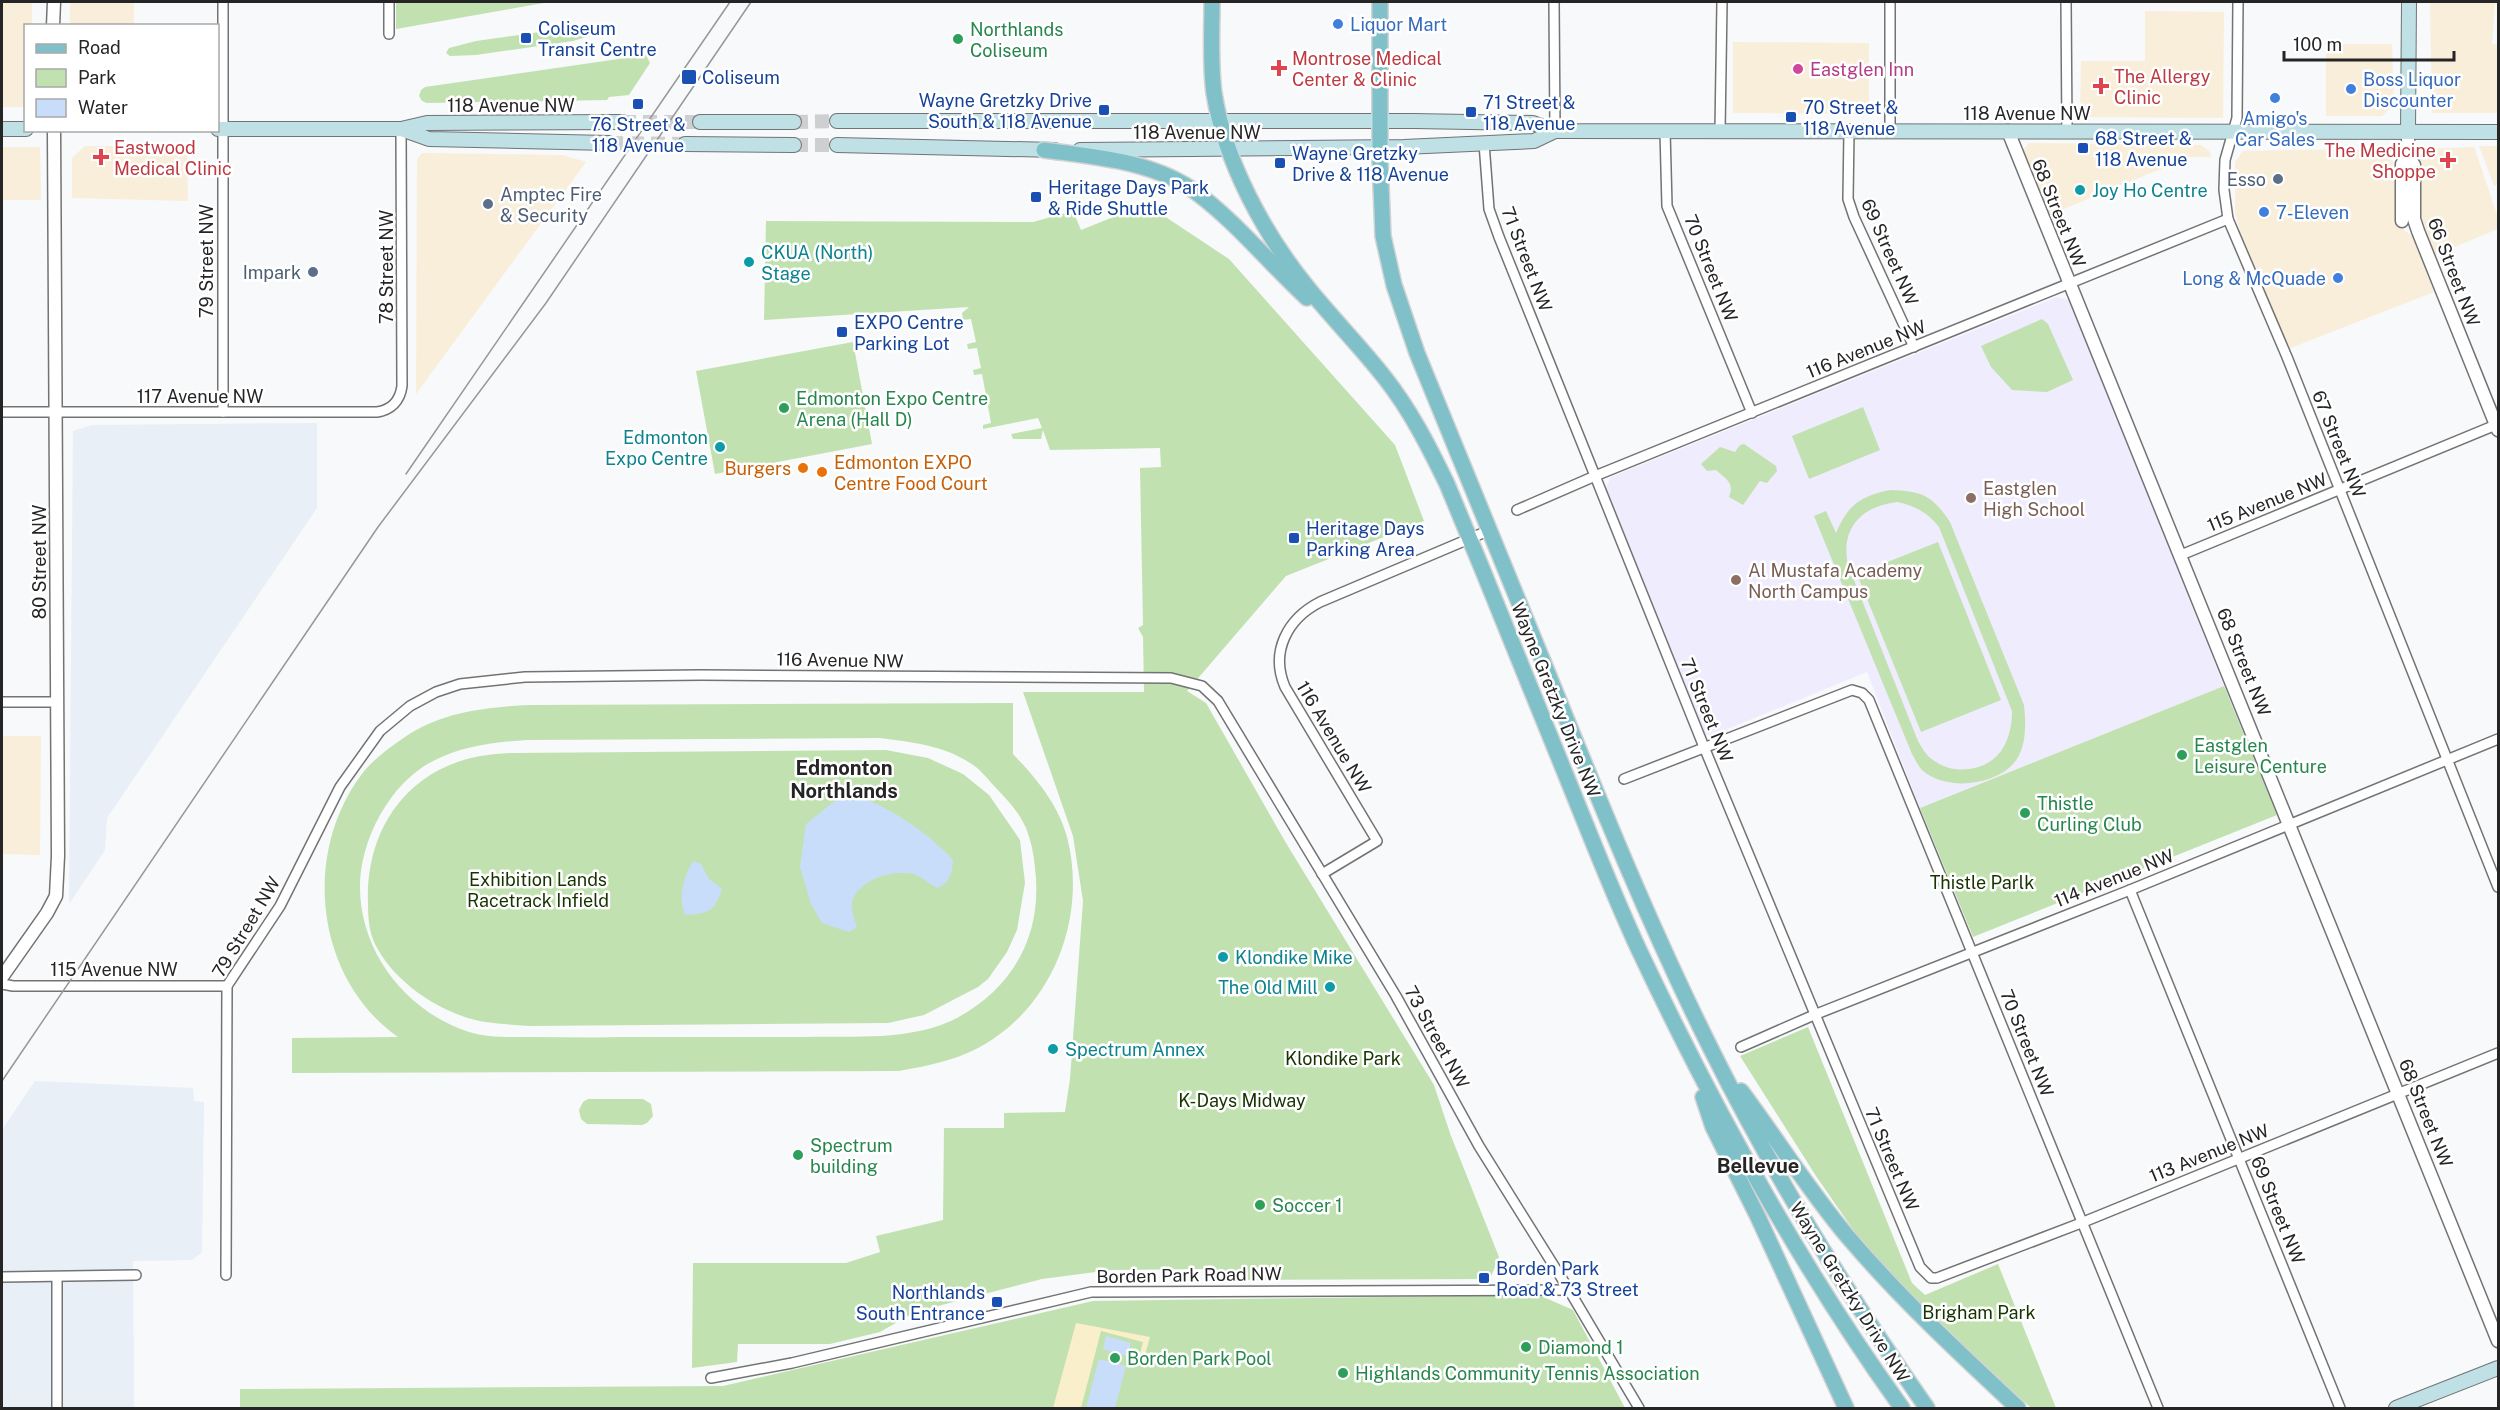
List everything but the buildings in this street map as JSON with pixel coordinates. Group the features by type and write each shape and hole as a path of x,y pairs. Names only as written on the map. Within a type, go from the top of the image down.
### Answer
{"main road":[{"name":"Wayne Gretzky Drive NW","path":"1212,2 1214,92 1230,150 1245,187 1286,258 1385,378 1423,433 1469,538 1617,900 1689,1054 1806,1263 1843,1323 1902,1408"},
{"name":"Wayne Gretzky Drive NW","path":"1380,2 1380,148 1383,236 1397,296 1421,362 1656,936 1711,1051 1808,1226 1926,1408"},
{"name":"66 Street NW","path":"2408,131 2409,2"},
{"name":"118 Avenue NW","path":"837,122 1380,121 1533,123 1556,131 2499,132"},
{"name":"118 Avenue NW","path":"220,129 401,129 427,123 622,122"},
{"path":"700,122 794,122"},
{"path":"2,129 24,129"},
{"name":"118 Avenue NW","path":"401,129 429,139 609,143"},
{"name":"118 Avenue NW","path":"837,145 1044,150 1380,148 1534,141 1556,131"},
{"path":"686,144 794,145"},
{"path":"1044,150 1110,159 1170,178 1196,192 1349,337"},
{"path":"1711,1051 1781,1144 1820,1202 1848,1236 1903,1299 2018,1408"},
{"path":"1689,1054 1713,1126 1783,1270 1846,1408"},
{"path":"2396,1408 2499,1368"}],"street":[{"path":"53,24 54,2"},
{"name":"79 Street NW","path":"223,2 220,129 223,412"},
{"path":"388,34 389,2"},
{"path":"1554,2 1556,131"},
{"path":"1720,131 1722,2"},
{"path":"1890,2 1890,131"},
{"path":"2066,2 2067,131"},
{"name":"67 Street NW","path":"2238,2 2237,118 2231,131 2224,160 2224,190 2228,219 2287,357 2499,887"},
{"name":"78 Street NW","path":"395,403 402,386 401,129"},
{"name":"70 Street NW","path":"1665,131 1667,206 1752,413"},
{"name":"69 Street NW","path":"1849,131 1848,199 1914,347"},
{"name":"68 Street NW","path":"2008,131 2499,1341"},
{"name":"66 Street NW","path":"2408,131 2408,156 2414,165 2414,219 2498,426"},
{"name":"80 Street NW","path":"2,977 47,913 56,896 58,856 54,132"},
{"name":"71 Street NW","path":"1484,143 1489,209 1814,1015 1920,1267 1930,1278"},
{"name":"66 Street NW","path":"2402,221 2402,164 2408,156"},
{"name":"116 Avenue NW","path":"1517,510 1595,476 2228,219"},
{"name":"117 Avenue NW","path":"2,412 377,412 395,403"},
{"name":"115 Avenue NW","path":"2181,555 2498,426"},
{"name":"116 Avenue NW","path":"1322,874 1377,841 1285,687 1279,661 1282,642 1298,617 1308,609 1490,530"},
{"name":"116 Avenue NW","path":"476,681 525,677 702,675 1170,678 1202,686"},
{"name":"79 Street NW","path":"226,1275 227,986 280,906 334,797 380,731 396,716 426,697 446,688 476,681"},
{"name":"73 Street NW","path":"1202,686 1218,701 1396,996 1479,1146 1639,1408"},
{"name":"70 Street NW","path":"1704,747 1852,690 1862,693 1869,700 2158,1408"},
{"path":"2,702 57,702"},
{"name":"114 Avenue NW","path":"1741,1047 1814,1015 2130,890 2499,739"},
{"path":"1624,779 1704,747"},
{"name":"69 Street NW","path":"2130,890 2340,1408"},
{"name":"115 Avenue NW","path":"2,984 13,986 227,986"},
{"name":"113 Avenue NW","path":"1930,1278 1937,1278 2081,1223 2499,1053"},
{"path":"2,1277 136,1275"},
{"path":"57,1277 57,1408"},
{"name":"Borden Park Road NW","path":"711,1378 792,1363 1091,1292 1569,1290"}],"shaded area":[{"path":"2,2 32,2 32,24 24,24 24,107 2,107"},
{"path":"70,2 134,2 134,24 70,24"},
{"path":"2430,2 2495,2 2492,44 2498,44 2498,113 2432,113"},
{"path":"2145,11 2224,12 2223,118 2080,117 2081,61 2145,61"},
{"path":"1733,42 1869,43 1869,114 1733,113"},
{"path":"2326,44 2392,44 2394,104 2382,116 2326,116"},
{"path":"2029,143 2201,145 2210,152 2211,157 2190,157 2049,215 2023,150"},
{"path":"85,146 187,146 188,201 72,198 72,158"},
{"path":"2479,146 2498,146 2498,184 2494,186"},
{"path":"2,147 40,147 41,200 2,200"},
{"path":"2474,147 2498,217 2498,229 2435,255 2419,211 2416,156 2426,149"},
{"path":"2382,149 2393,162 2400,227 2412,236 2434,292 2288,349 2240,232 2235,212 2235,162 2243,151"},
{"path":"422,153 563,155 586,162 416,394 417,159"},
{"name":"Eastglen High School","path":"2057,297 2069,300 2224,686 1920,808 1867,672 1713,735 1705,734 1606,488 1611,477"},
{"path":"317,423 317,508 107,818 105,850 69,904 73,431 92,425"},
{"path":"2,736 41,736 40,855 2,854"},
{"path":"35,1081 193,1088 194,1101 204,1102 202,1252 192,1260 133,1261 134,1408 2,1408 2,1130"}],"green space":[{"path":"396,2 550,2 396,29"},
{"path":"596,24 605,27 604,32 573,41 476,55 450,56 446,53 449,48 476,41"},
{"path":"646,55 650,63 629,95 609,97 607,100 427,103 419,96 425,87"},
{"name":"K-Days Midway","path":"1146,204 1229,259 1395,445 1424,521 1286,576 1187,691 1206,703 1286,843 1434,1085 1451,1136 1499,1257 1490,1279 1216,1280 1205,1269 1200,1269 1111,1270 1042,1279 915,1312 880,1332 830,1344 738,1344 737,1362 692,1368 693,1263 846,1263 880,1252 876,1236 943,1220 944,1128 1004,1128 1004,1113 1065,1112 1070,1079 1083,901 1073,836 1023,692 1144,692 1143,637 1138,628 1143,625 1140,468 1161,467 1160,448 1050,450 1043,430 1041,439 1013,439 1011,434 1042,428 1038,418 983,429 983,425 991,423 987,401 979,402 978,397 986,395 982,374 974,375 973,370 981,368 977,348 968,349 967,344 976,342 971,319 963,320 962,313 969,307 764,320 766,221 1033,222 1073,211 1081,230"},
{"path":"2042,319 2048,324 2073,380 2047,392 2012,390 1991,367 1981,346"},
{"name":"Edmonton Expo Centre Arena (Hall D)","path":"853,342 872,444 715,474 696,371"},
{"path":"1863,407 1880,450 1809,479 1792,436"},
{"path":"1744,444 1776,466 1777,471 1767,483 1760,481 1743,505 1729,497 1731,488 1726,479 1716,470 1707,471 1701,464 1720,447 1735,452 1740,445"},
{"path":"1890,490 1925,496 1938,506 1950,522 2024,705 2025,728 2021,751 2013,764 1994,777 1969,783 1956,783 1932,777 1919,767 1814,516 1826,511 1836,533 1845,515 1856,503 1871,495","holes":["1897,502 1915,508 1939,527 2012,711 2007,741 1996,757 1980,767 1948,768 1929,757 1923,749 1848,565 1847,540 1856,521 1873,508"]},
{"path":"1938,542 2001,700 1921,732 1857,574"},
{"name":"Thistle Parlk","path":"2224,686 2277,815 1973,937 1920,808"},
{"path":"1013,703 1013,754 1038,782 1052,803 1067,837 1072,868 1072,899 1068,929 1058,958 1044,985 1026,1010 1004,1031 969,1053 899,1071 292,1073 292,1038 398,1037 370,1012 348,982 334,948 326,911 325,874 331,837 345,802 365,770 405,737 439,720 484,709 530,705","holes":["880,738 938,748 960,757 977,768 1020,816 1031,843 1036,892 1029,936 1021,955 995,990 977,1005 943,1024 905,1034 862,1037 507,1037 484,1035 447,1023 407,995 391,977 368,935 362,911 360,887 361,869 372,831 381,813 405,782 419,770 446,755 480,746 527,740"]},
{"name":"Exhibition Lands Racetrack Infield","path":"886,750 928,758 963,774 989,795 1020,840 1025,883 1017,930 1007,952 988,979 978,987 924,1015 888,1023 529,1026 487,1022 470,1019 449,1011 424,997 391,967 373,939 369,919 368,886 374,851 380,835 387,819 409,792 444,767 466,759 513,753"},
{"name":"Brigham Park","path":"1808,1027 1912,1283 1925,1295 1998,1264 2056,1408 2031,1408 1915,1303 1854,1231 1816,1176 1740,1056"},
{"path":"588,1099 643,1099 651,1104 653,1116 642,1125 587,1124 581,1119 579,1110 583,1102"},
{"path":"1539,1295 1573,1310 1625,1408 240,1408 240,1389 723,1386 1093,1301"}],"sand":[{"path":"1076,1323 1150,1337 1143,1362 1138,1361 1143,1342 1101,1331 1081,1408 1053,1408"}],"water":[{"path":"851,794 893,813 919,829 953,860 950,877 937,888 919,876 908,873 888,874 869,882 855,895 852,906 857,927 849,932 822,923 811,904 800,867 806,824 832,803"},
{"path":"693,861 701,864 709,879 722,889 716,903 709,910 685,915 682,901 683,887"},
{"path":"1106,1336 1131,1343 1127,1356 1103,1349"},
{"path":"1099,1359 1126,1366 1115,1408 1086,1408"}],"tunnel":[{"path":"794,122 837,121"},
{"path":"622,122 700,122"},
{"path":"609,143 685,144"},
{"path":"794,145 837,145"}],"tram line":[{"path":"406,474 730,2"},
{"path":"2,1081 378,527 546,303 751,2"}],"place":[{"name":"Liquor Mart","path":"1338,24"},
{"name":"Coliseum Transit Centre","path":"526,38"},
{"name":"Northlands Coliseum","path":"958,39"},
{"name":"Montrose Medical Center & Clinic","path":"1279,68"},
{"name":"Eastglen Inn","path":"1798,69"},
{"name":"Coliseum","path":"689,77"},
{"name":"The Allergy Clinic","path":"2101,86"},
{"name":"Boss Liquor Discounter","path":"2351,89"},
{"name":"Amigo's Car Sales","path":"2275,98"},
{"name":"76 Street & 118 Avenue","path":"638,104"},
{"name":"Wayne Gretzky Drive South & 118 Avenue","path":"1104,110"},
{"name":"71 Street & 118 Avenue","path":"1471,112"},
{"name":"70 Street & 118 Avenue","path":"1791,117"},
{"name":"68 Street & 118 Avenue","path":"2083,148"},
{"name":"Eastwood Medical Clinic","path":"101,157"},
{"name":"The Medicine Shoppe","path":"2448,160"},
{"name":"Wayne Gretzky Drive & 118 Avenue","path":"1280,163"},
{"name":"Esso","path":"2278,179"},
{"name":"Joy Ho Centre","path":"2080,190"},
{"name":"Heritage Days Park & Ride Shuttle","path":"1036,197"},
{"name":"Amptec Fire & Security","path":"488,204"},
{"name":"7-Eleven","path":"2264,212"},
{"name":"CKUA (North) Stage","path":"749,262"},
{"name":"Impark","path":"313,272"},
{"name":"Long & McQuade","path":"2338,278"},
{"name":"EXPO Centre Parking Lot","path":"842,332"},
{"name":"Edmonton Expo Centre Arena (Hall D)","path":"784,408"},
{"name":"Edmonton Expo Centre","path":"720,447"},
{"name":"Burgers","path":"803,468"},
{"name":"Edmonton EXPO Centre Food Court","path":"822,472"},
{"name":"Eastglen High School","path":"1971,498"},
{"name":"Heritage Days Parking Area","path":"1294,538"},
{"name":"Al Mustafa Academy North Campus","path":"1736,580"},
{"name":"Eastglen Leisure Centure","path":"2182,755"},
{"name":"Thistle Curling Club","path":"2025,813"},
{"name":"Klondike Mike","path":"1223,957"},
{"name":"The Old Mill","path":"1330,987"},
{"name":"Spectrum Annex","path":"1053,1049"},
{"name":"Spectrum building","path":"798,1155"},
{"name":"Soccer 1","path":"1260,1205"},
{"name":"Borden Park Road & 73 Street","path":"1484,1278"},
{"name":"Northlands South Entrance","path":"997,1302"},
{"name":"Diamond 1","path":"1526,1347"},
{"name":"Borden Park Pool","path":"1115,1358"},
{"name":"Highlands Community Tennis Association","path":"1343,1373"}],"district":[{"name":"Edmonton Northlands","path":"844,780"},
{"name":"Bellevue","path":"1758,1166"}],"park label":[{"name":"Klondike Park","path":"1343,1058"}]}
